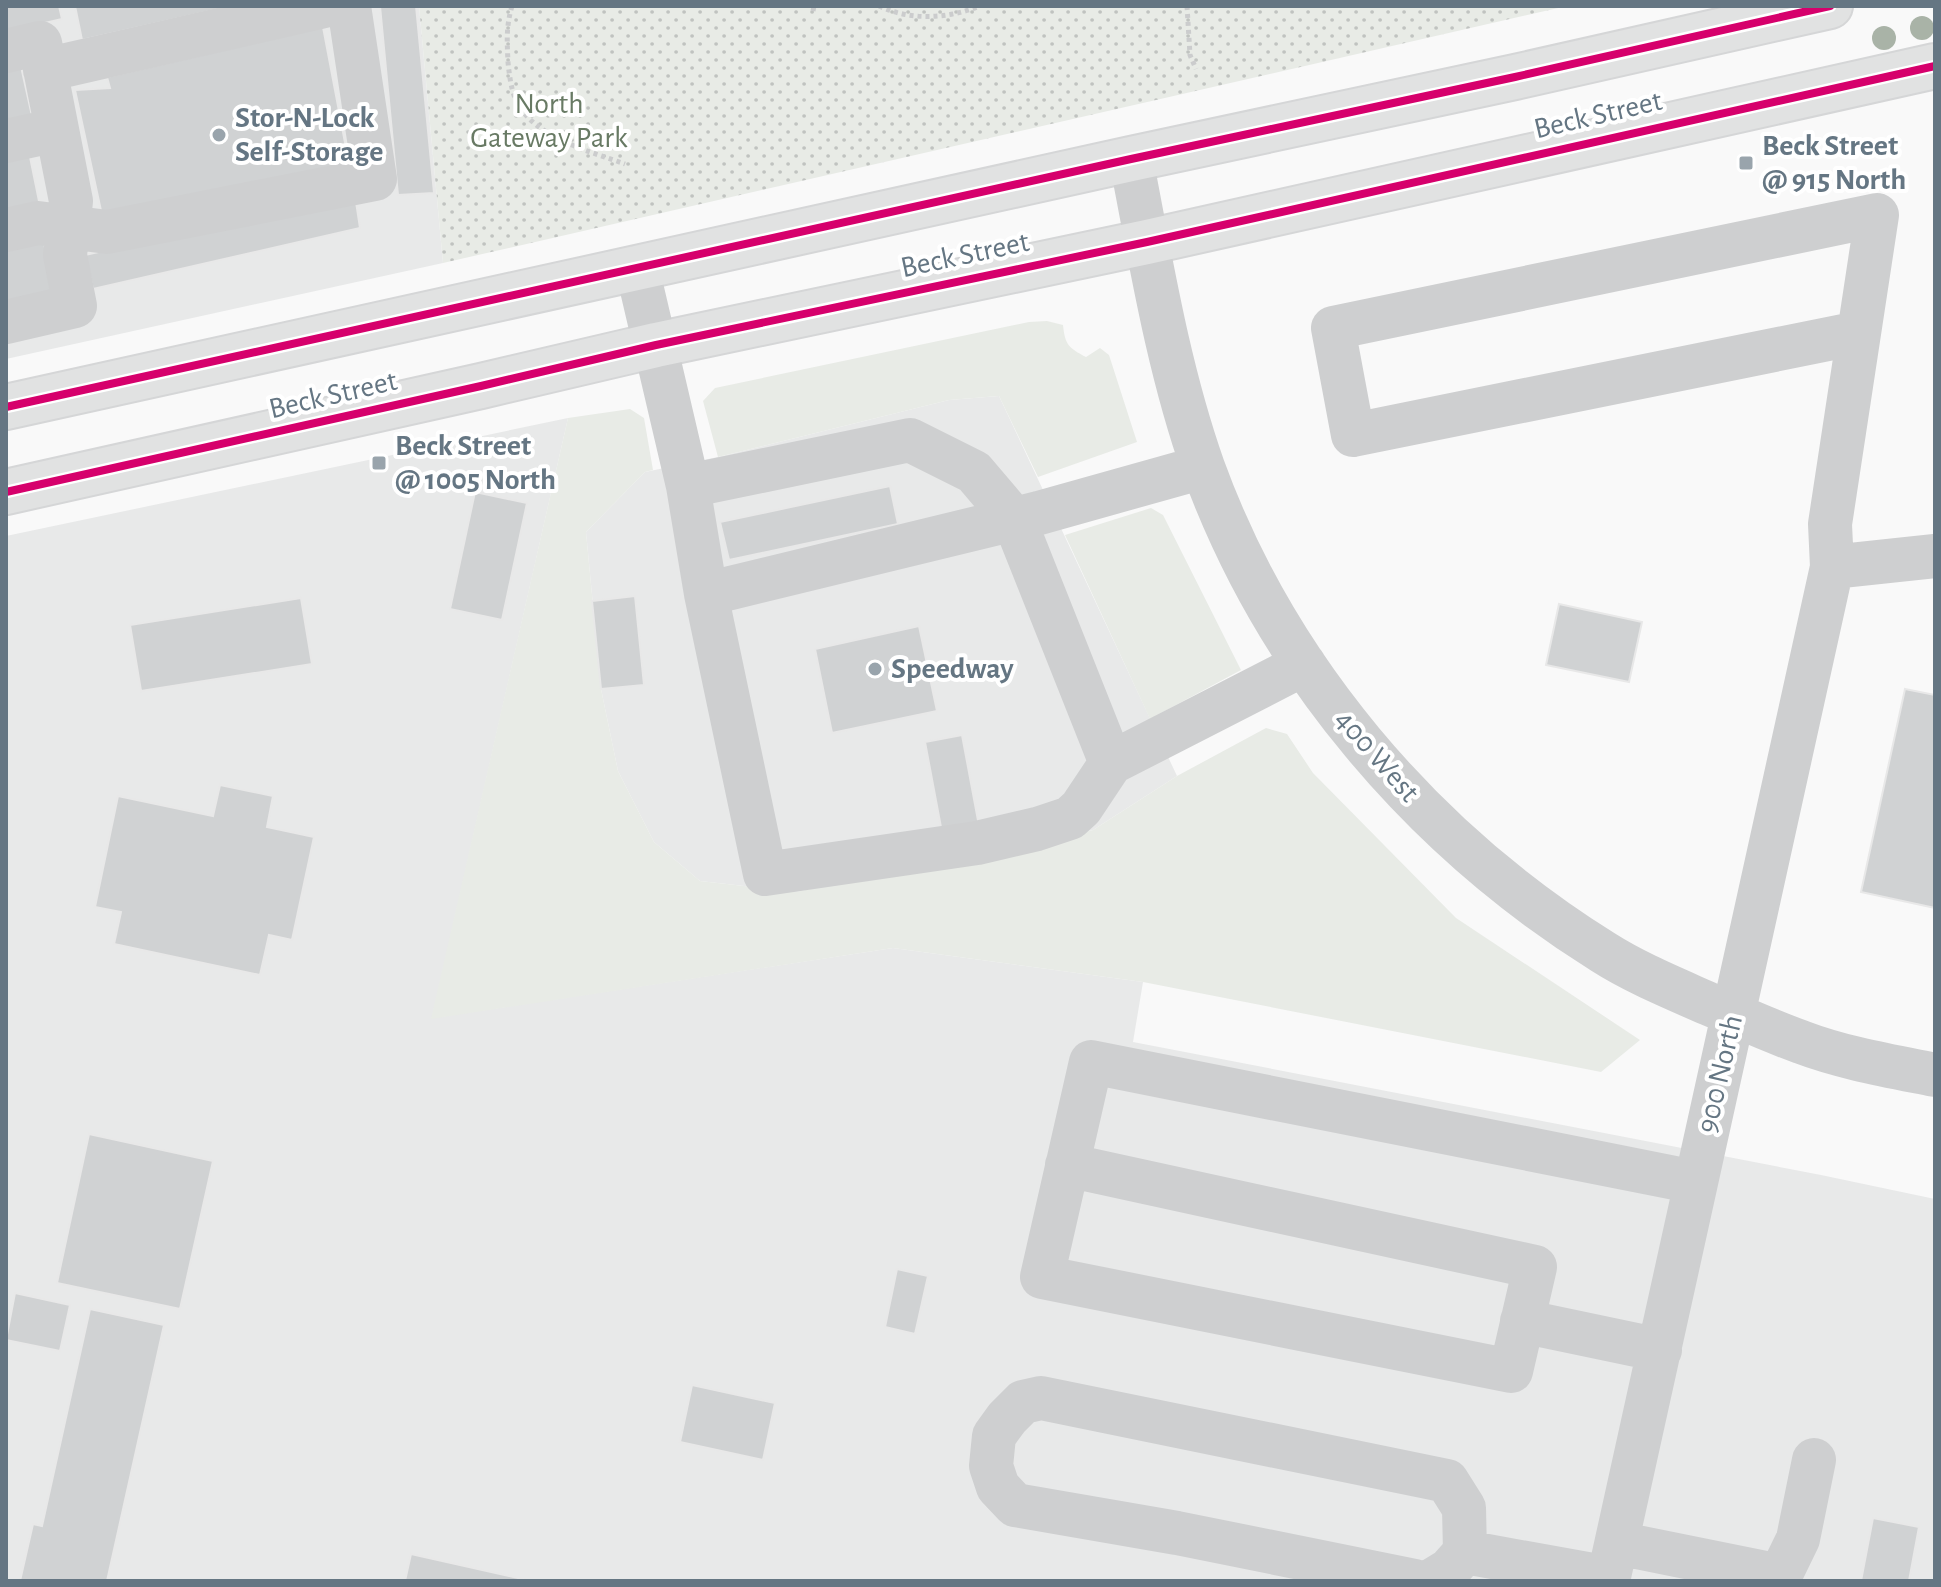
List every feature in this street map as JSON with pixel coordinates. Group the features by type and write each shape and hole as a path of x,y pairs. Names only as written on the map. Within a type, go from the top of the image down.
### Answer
{"main road":[{"name":"Beck Street","path":"6,407 1515,77 1736,16 1830,6"},
{"name":"Beck Street","path":"6,492 656,345 1147,242 1935,66"}],"street":[{"path":"45,70 324,6"},
{"path":"6,230 38,223 107,232 375,179 349,6"},
{"path":"6,51 40,43 71,201 65,255 75,306 6,322"},
{"path":"6,141 57,130"},
{"name":"400 West","path":"1131,159 1165,329 1203,467 1271,614 1349,727 1398,783 1448,834 1501,879 1605,954 1666,985 1818,1048 1935,1075"},
{"name":"900 North","path":"1611,1567 1832,567 1830,524 1877,215 1333,328 1353,435 1858,333"},
{"path":"637,268 688,486 706,594 765,874 977,843 1070,818 1081,808 1111,763 1304,664"},
{"path":"688,486 910,440 974,472 1014,519 1111,763"},
{"path":"706,594 1014,519 1203,467"},
{"path":"1832,567 1935,556"},
{"path":"1067,1165 1535,1267 1511,1371 1042,1277 1067,1165 1091,1062 1695,1182"},
{"path":"1522,1321 1660,1350"},
{"path":"1415,1581 1177,1533 1015,1505 998,1487 991,1466 994,1436 1023,1402 1041,1398 1447,1481 1464,1508 1465,1552 1449,1570 1431,1581"},
{"path":"1465,1552 1611,1567 1780,1576 1798,1539 1814,1460"}],"path":[{"path":"512,6 506,26 515,99 531,121 566,143 625,164"},
{"path":"879,6 892,12 939,18 980,6"},
{"path":"1187,6 1190,55 1196,69"}],"shaded area":[{"name":"Stor-N-Lock Self-Storage","path":"6,6 419,6 443,263 6,359"},
{"path":"999,396 1177,776 1093,830 796,892 700,881 654,842 618,771 601,689 586,532 645,472 949,400"},
{"path":"568,418 432,1018 893,948 1143,982 1133,1042 1935,1199 1935,1581 6,1581 6,536"}],"green space":[{"name":"North Gateway Park","path":"419,6 1567,6 443,263"},
{"path":"1047,321 1063,325 1067,342 1080,354 1086,357 1100,348 1109,355 1137,442 1038,477 999,396 949,400 718,457 703,401 715,388 1029,322"},
{"path":"630,409 644,418 653,470 645,472 586,532 601,689 618,771 654,842 700,881 796,892 1093,830 1177,776 1266,728 1287,734 1313,773 1456,918 1640,1040 1601,1072 1143,982 893,948 431,1019 568,418"},
{"path":"1151,508 1163,515 1241,670 1150,719 1065,535"}],"building":[{"path":"6,6 59,6 62,19 6,32"},
{"path":"75,6 232,6 82,40"},
{"path":"380,6 416,6 434,193 398,195"},
{"path":"323,27 350,169 103,220 75,90 110,88 107,77"},
{"path":"20,62 32,116 6,122 6,66"},
{"path":"29,152 40,206 6,214 6,157"},
{"path":"355,195 360,228 93,289 85,255"},
{"path":"44,242 53,295 6,305 6,250"},
{"path":"890,486 898,524 729,560 720,522"},
{"path":"475,492 527,503 502,620 450,609"},
{"path":"635,596 644,685 601,689 592,601"},
{"path":"301,598 312,664 141,691 130,625"},
{"path":"1559,604 1642,622 1629,682 1546,665"},
{"path":"919,626 937,711 832,733 815,649"},
{"path":"1905,689 1935,695 1935,908 1861,892"},
{"path":"962,735 980,831 943,838 925,742"},
{"path":"220,785 273,796 267,827 314,837 292,940 269,935 260,975 114,944 121,912 95,907 118,796 213,816"},
{"path":"89,1134 213,1161 180,1309 57,1283"},
{"path":"897,1269 928,1276 915,1334 885,1327"},
{"path":"15,1293 70,1305 60,1351 6,1340"},
{"path":"90,1309 164,1325 107,1581 20,1581 33,1524 42,1526"},
{"path":"692,1385 775,1403 763,1460 680,1442"},
{"path":"1873,1518 1919,1527 1909,1581 1861,1581"},
{"path":"411,1554 531,1581 405,1581"}],"cycle path":[{"path":"6,407 1830,6"},
{"path":"6,492 656,345 1147,242 1935,66"}],"place":[{"name":"Stor-N-Lock Self-Storage","path":"219,135"},
{"name":"Beck Street @ 915 North","path":"1746,163"},
{"name":"Beck Street @ 1005 North","path":"379,463"},
{"name":"Speedway","path":"875,669"}]}
